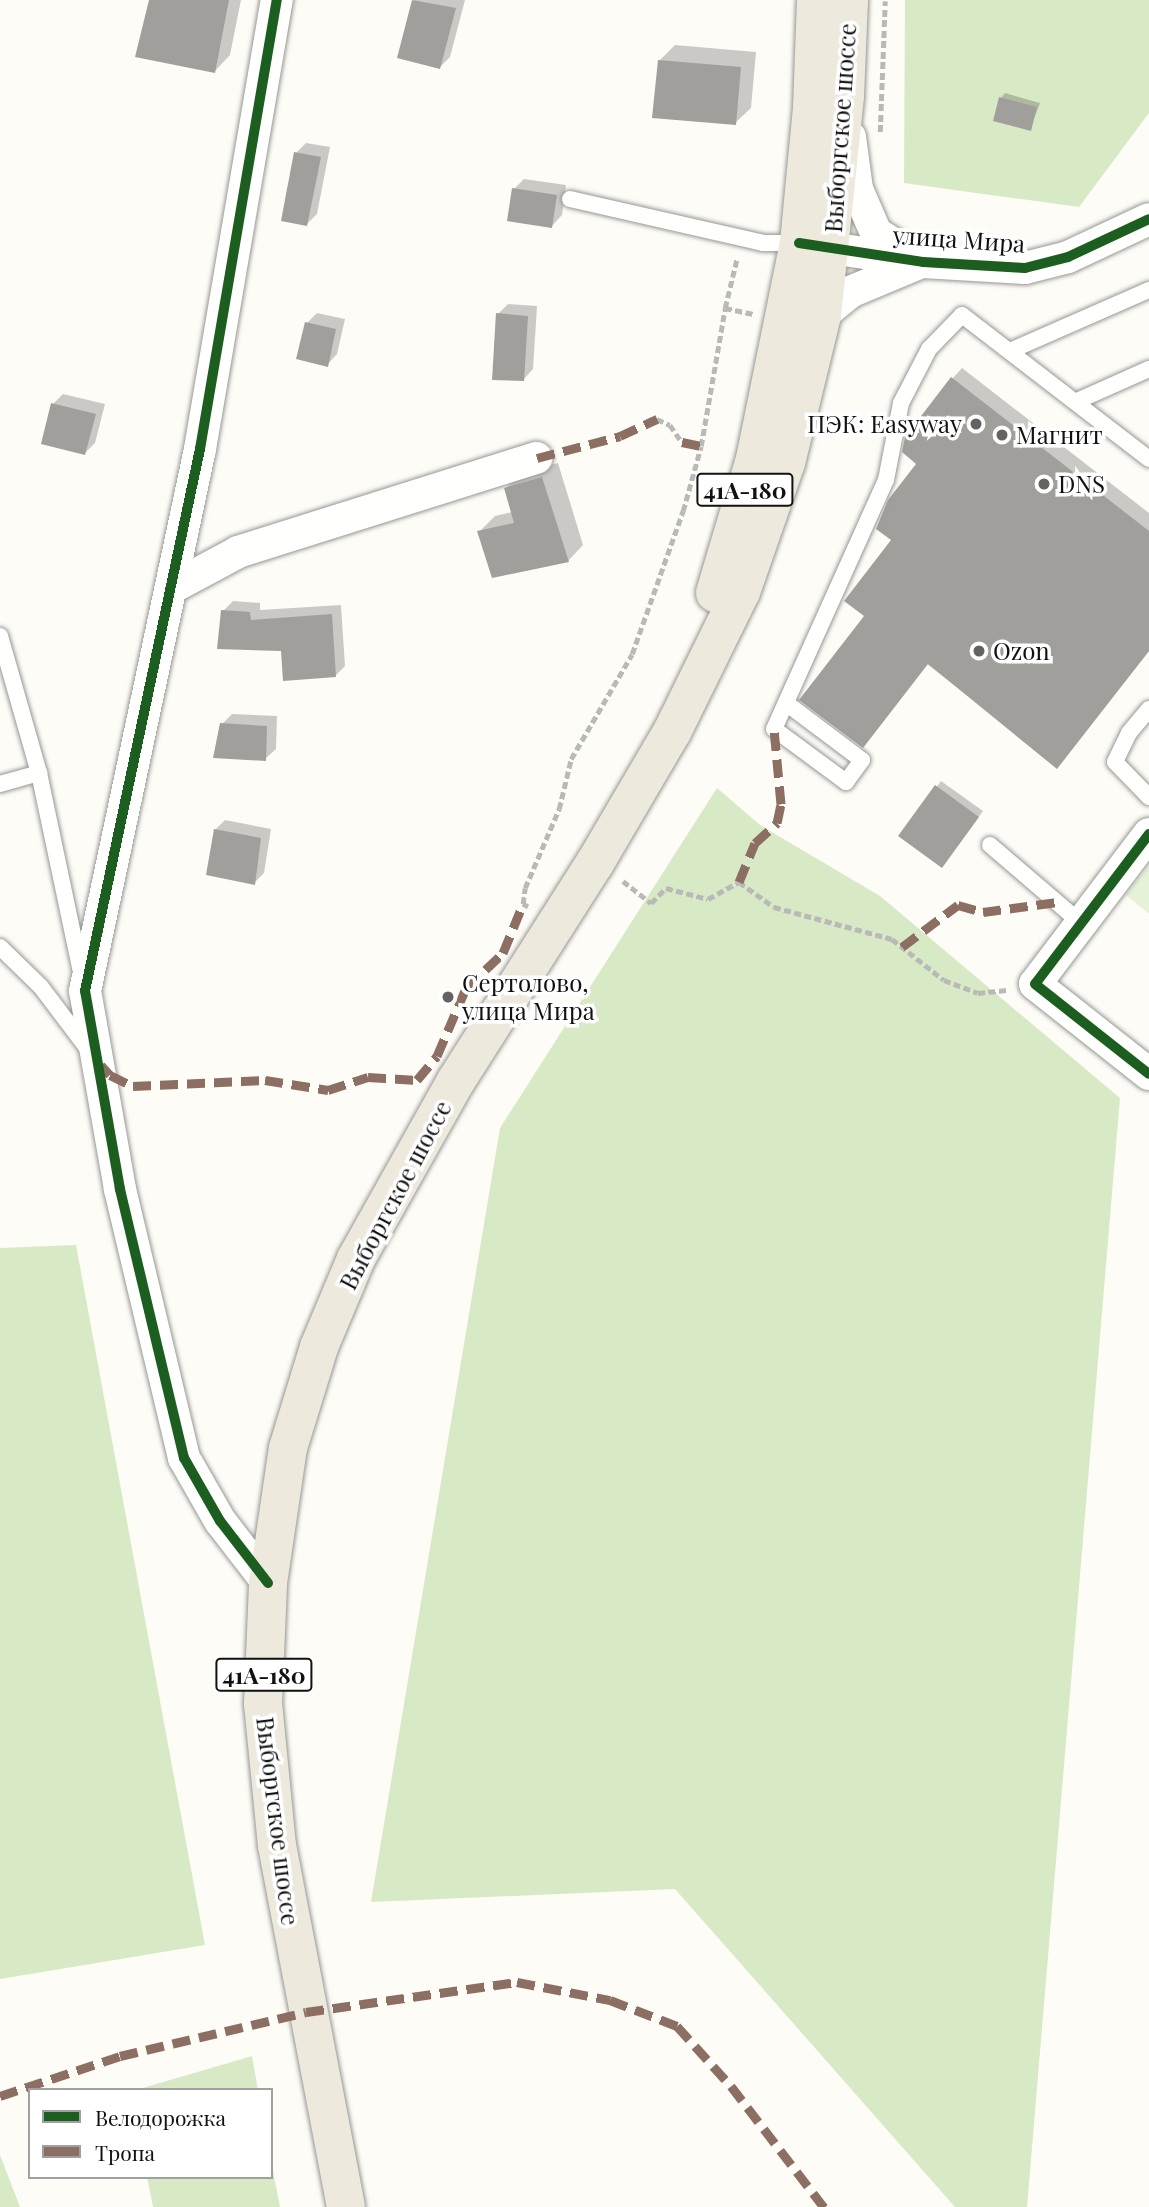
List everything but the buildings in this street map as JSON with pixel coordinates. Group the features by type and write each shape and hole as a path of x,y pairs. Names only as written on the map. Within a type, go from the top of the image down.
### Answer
{"main road":[{"name":"Выборгское шоссе","path":"346,2207 277,1846 263,1704 268,1583 288,1448 319,1347 356,1259 456,1082 595,863 671,732 741,592 786,463 822,315 815,246 812,108 816,0"},
{"name":"Выборгское шоссе","path":"671,732 755,459 815,246 845,96 849,0"}],"street":[{"path":"268,1583 220,1521 184,1458 120,1189 85,991 200,449 277,0"},
{"path":"845,96 857,189 876,233 923,262"},
{"name":"улица Мира","path":"815,246 923,262 1025,268 1068,257 1149,219"},
{"path":"822,315 881,275 923,262"},
{"path":"171,589 238,552 537,458"},
{"path":"1149,835 1035,984 1149,1074"}],"lane":[{"path":"570,198 737,237 815,246"},
{"path":"1013,350 1149,290"},
{"path":"786,703 862,760 846,782 774,729 886,480 901,403 929,349 962,314 1013,350 1149,459"},
{"path":"1077,401 1149,369"},
{"path":"0,636 39,774 85,991"},
{"path":"1149,709 1129,733 1115,762 1149,797"},
{"path":"0,785 39,774"},
{"path":"990,845 1081,923"},
{"path":"0,947 41,987 97,1060"}],"path":[{"path":"879,135 885,0"},
{"path":"523,904 525,888 559,809 571,759 632,654 670,548 701,446 737,237"},
{"path":"725,308 762,316"},
{"path":"657,419 670,425 676,439 682,442"},
{"path":"622,880 651,902 666,888 708,898 739,882 774,907 892,939 944,980 978,993 1035,984"}],"green space":[{"path":"905,0 1149,0 1149,113 1079,207 904,183"},
{"path":"717,788 760,825 880,896 1120,1098 1027,2207 955,2207 675,1889 371,1902 500,1128"},
{"path":"1149,866 1149,914 1126,895"},
{"path":"76,1245 205,1945 0,1979 0,1248"},
{"path":"252,2056 258,2088 143,2088"},
{"path":"0,2155 20,2207 0,2207"},
{"path":"273,2171 280,2207 153,2207 147,2179 273,2179"}],"marked path":[{"path":"537,458 620,436 657,419"},
{"path":"682,442 701,446"},
{"path":"739,882 755,843 777,823 781,804 774,729"},
{"path":"902,947 958,905 983,912 1057,902"},
{"path":"101,1065 110,1075 133,1086 265,1080 328,1090 368,1077 417,1080 437,1056 466,988 503,953 523,904"},
{"path":"0,2096 120,2056 306,2012 517,1982 610,2000 677,2026 731,2086 824,2207"}],"cycle path":[{"path":"268,1583 220,1521 184,1458 120,1189 85,991 200,449 277,0"},
{"path":"799,243 923,262 1025,268 1068,257 1149,219"},
{"path":"1149,834 1035,984 1149,1074"}],"place":[{"name":"ПЭК: Easyway","path":"976,424"},
{"name":"Магнит","path":"1002,435"},
{"name":"DNS","path":"1044,484"},
{"name":"Ozon","path":"979,651"},
{"name":"Сертолово, улица Мира","path":"448,997"}]}
